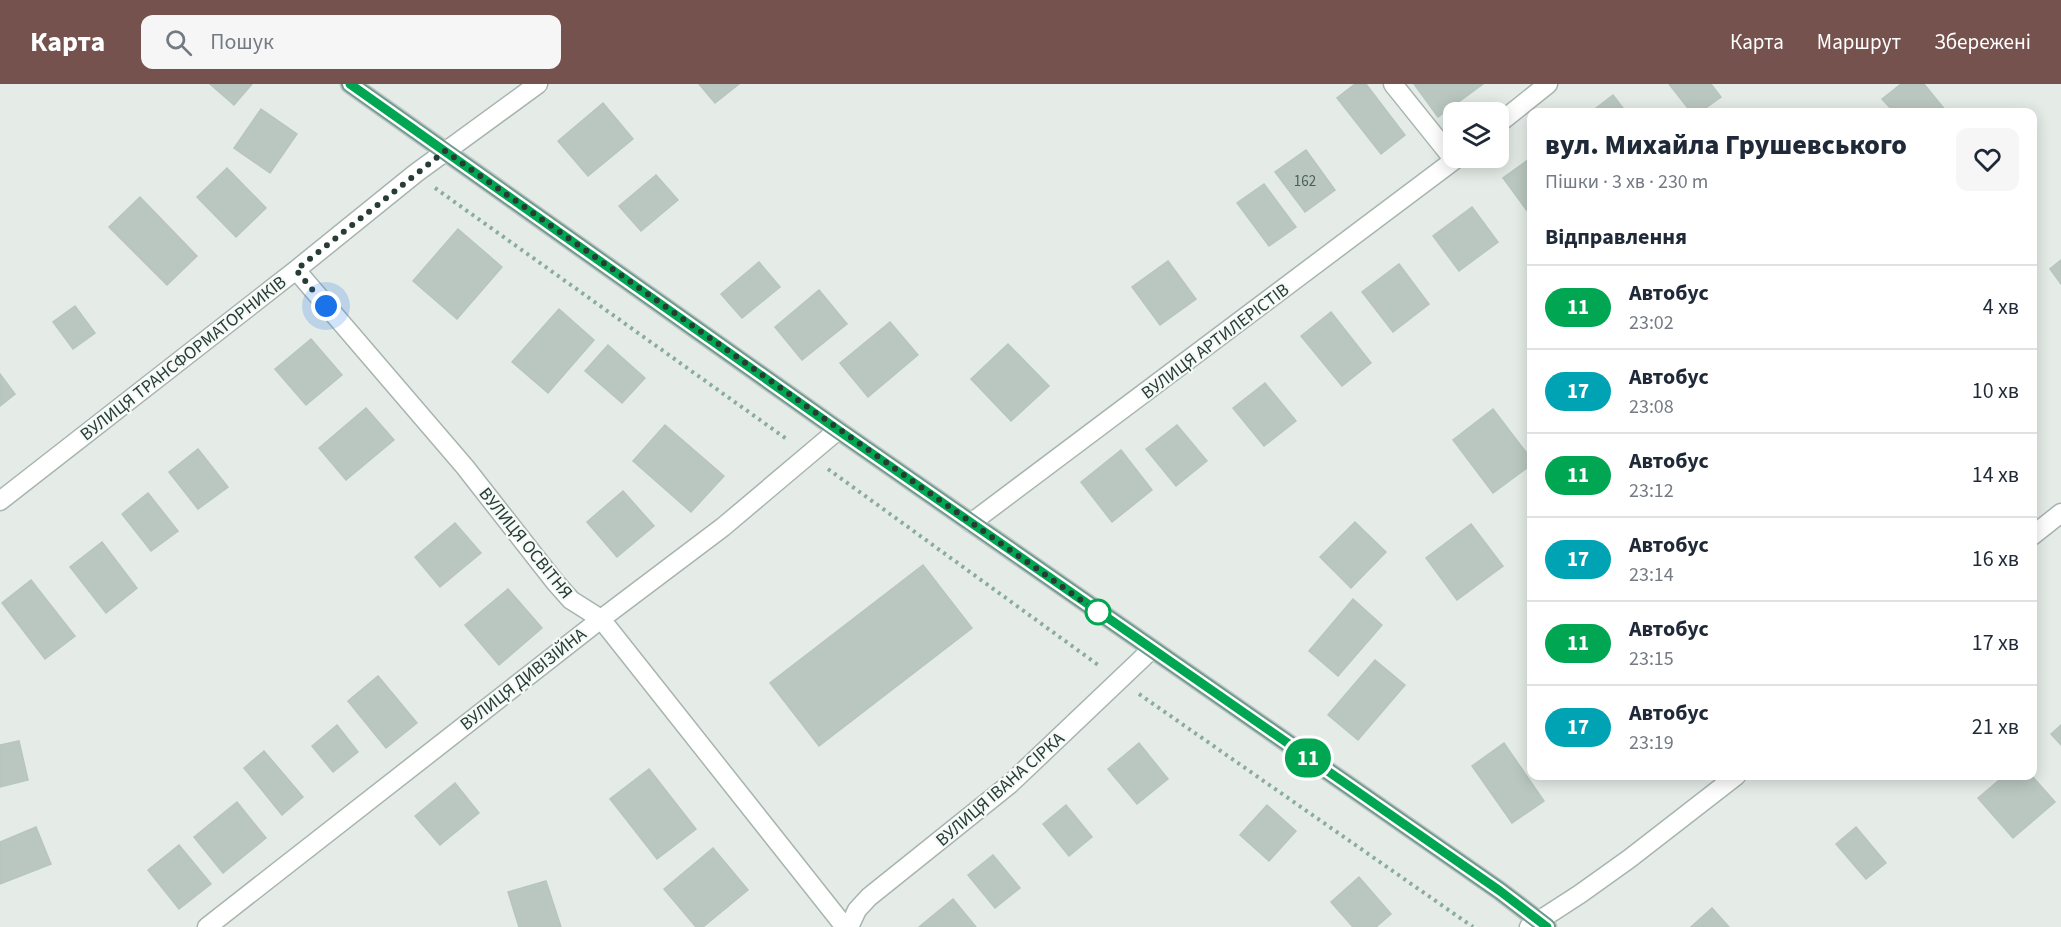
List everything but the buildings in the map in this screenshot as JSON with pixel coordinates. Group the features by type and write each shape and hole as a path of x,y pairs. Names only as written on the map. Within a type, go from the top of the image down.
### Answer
{"main road":[{"path":"350,84 838,430 1500,891 1538,925"}],"street":[{"name":"ВУЛИЦЯ ТРАНСФОРМАТОРНИКІВ","path":"0,501 296,270 416,173 538,84"},
{"path":"1393,84 1443,144"},
{"path":"1509,115 1548,84"},
{"name":"ВУЛИЦЯ АРТИЛЕРІСТІВ","path":"971,523 1444,168"},
{"name":"ВУЛИЦЯ ОСВІТНЯ","path":"296,270 465,467 555,582 571,600 601,619 847,927"},
{"name":"ВУЛИЦЯ ДИВІЗІЙНА","path":"207,927 601,619 723,527 838,430"},
{"path":"2037,532 2061,513"},
{"name":"ВУЛИЦЯ ІВАНА СІРКА","path":"847,927 857,910 869,897 1010,784 1152,650"},
{"path":"1538,925 1629,859 1731,780"}],"path":[{"path":"416,173 1120,680 1473,927"}],"bus line":[{"name":"11","path":"350,84 838,430 1500,891 1547,927"}],"route":[{"path":"326,306 296,270 445,151 1098,612"}]}
